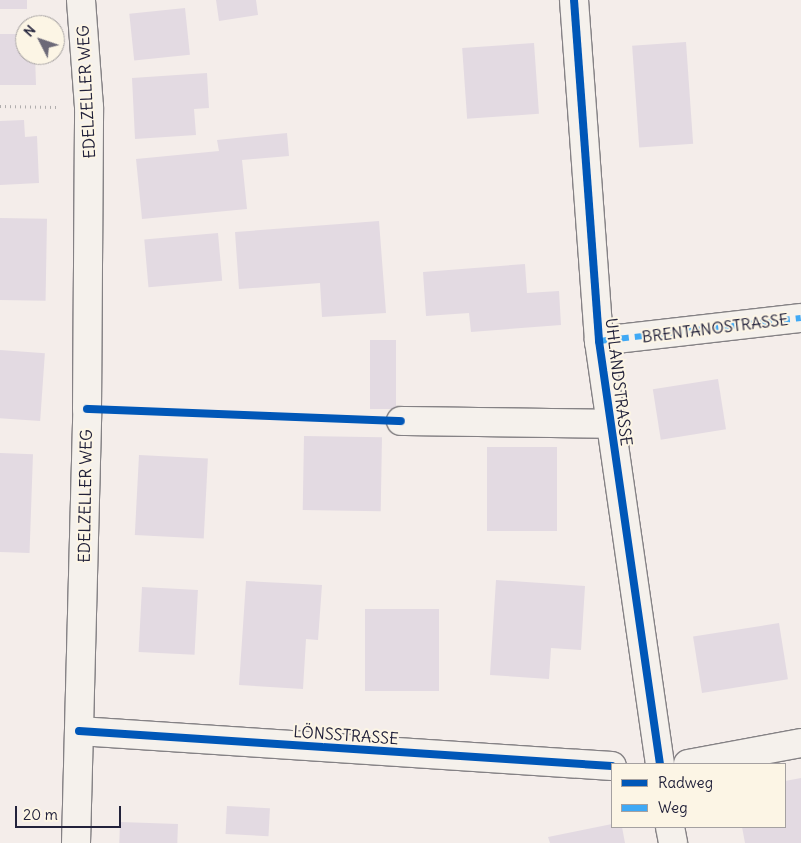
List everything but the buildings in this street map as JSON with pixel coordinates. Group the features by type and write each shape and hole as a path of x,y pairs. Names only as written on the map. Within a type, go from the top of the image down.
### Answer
{"street":[{"name":"EDELZELLER WEG","path":"76,843 87,409 90,107 81,0"},
{"name":"UHLANDSTRASSE","path":"574,0 599,341 660,763"},
{"name":"BRENTANOSTRASSE","path":"599,341 801,318"},
{"name":"UHLANDSTRASSE","path":"401,421 610,424"},
{"name":"LÖNSSTRASSE","path":"79,731 611,766"},
{"path":"693,763 801,743"},
{"path":"670,828 673,843"}],"path":[{"path":"0,106 90,107"}],"marked path":[{"path":"599,341 801,318"}],"cycle path":[{"path":"574,0 599,341 660,763"},
{"path":"87,409 401,421"},
{"path":"79,731 611,766"}]}
